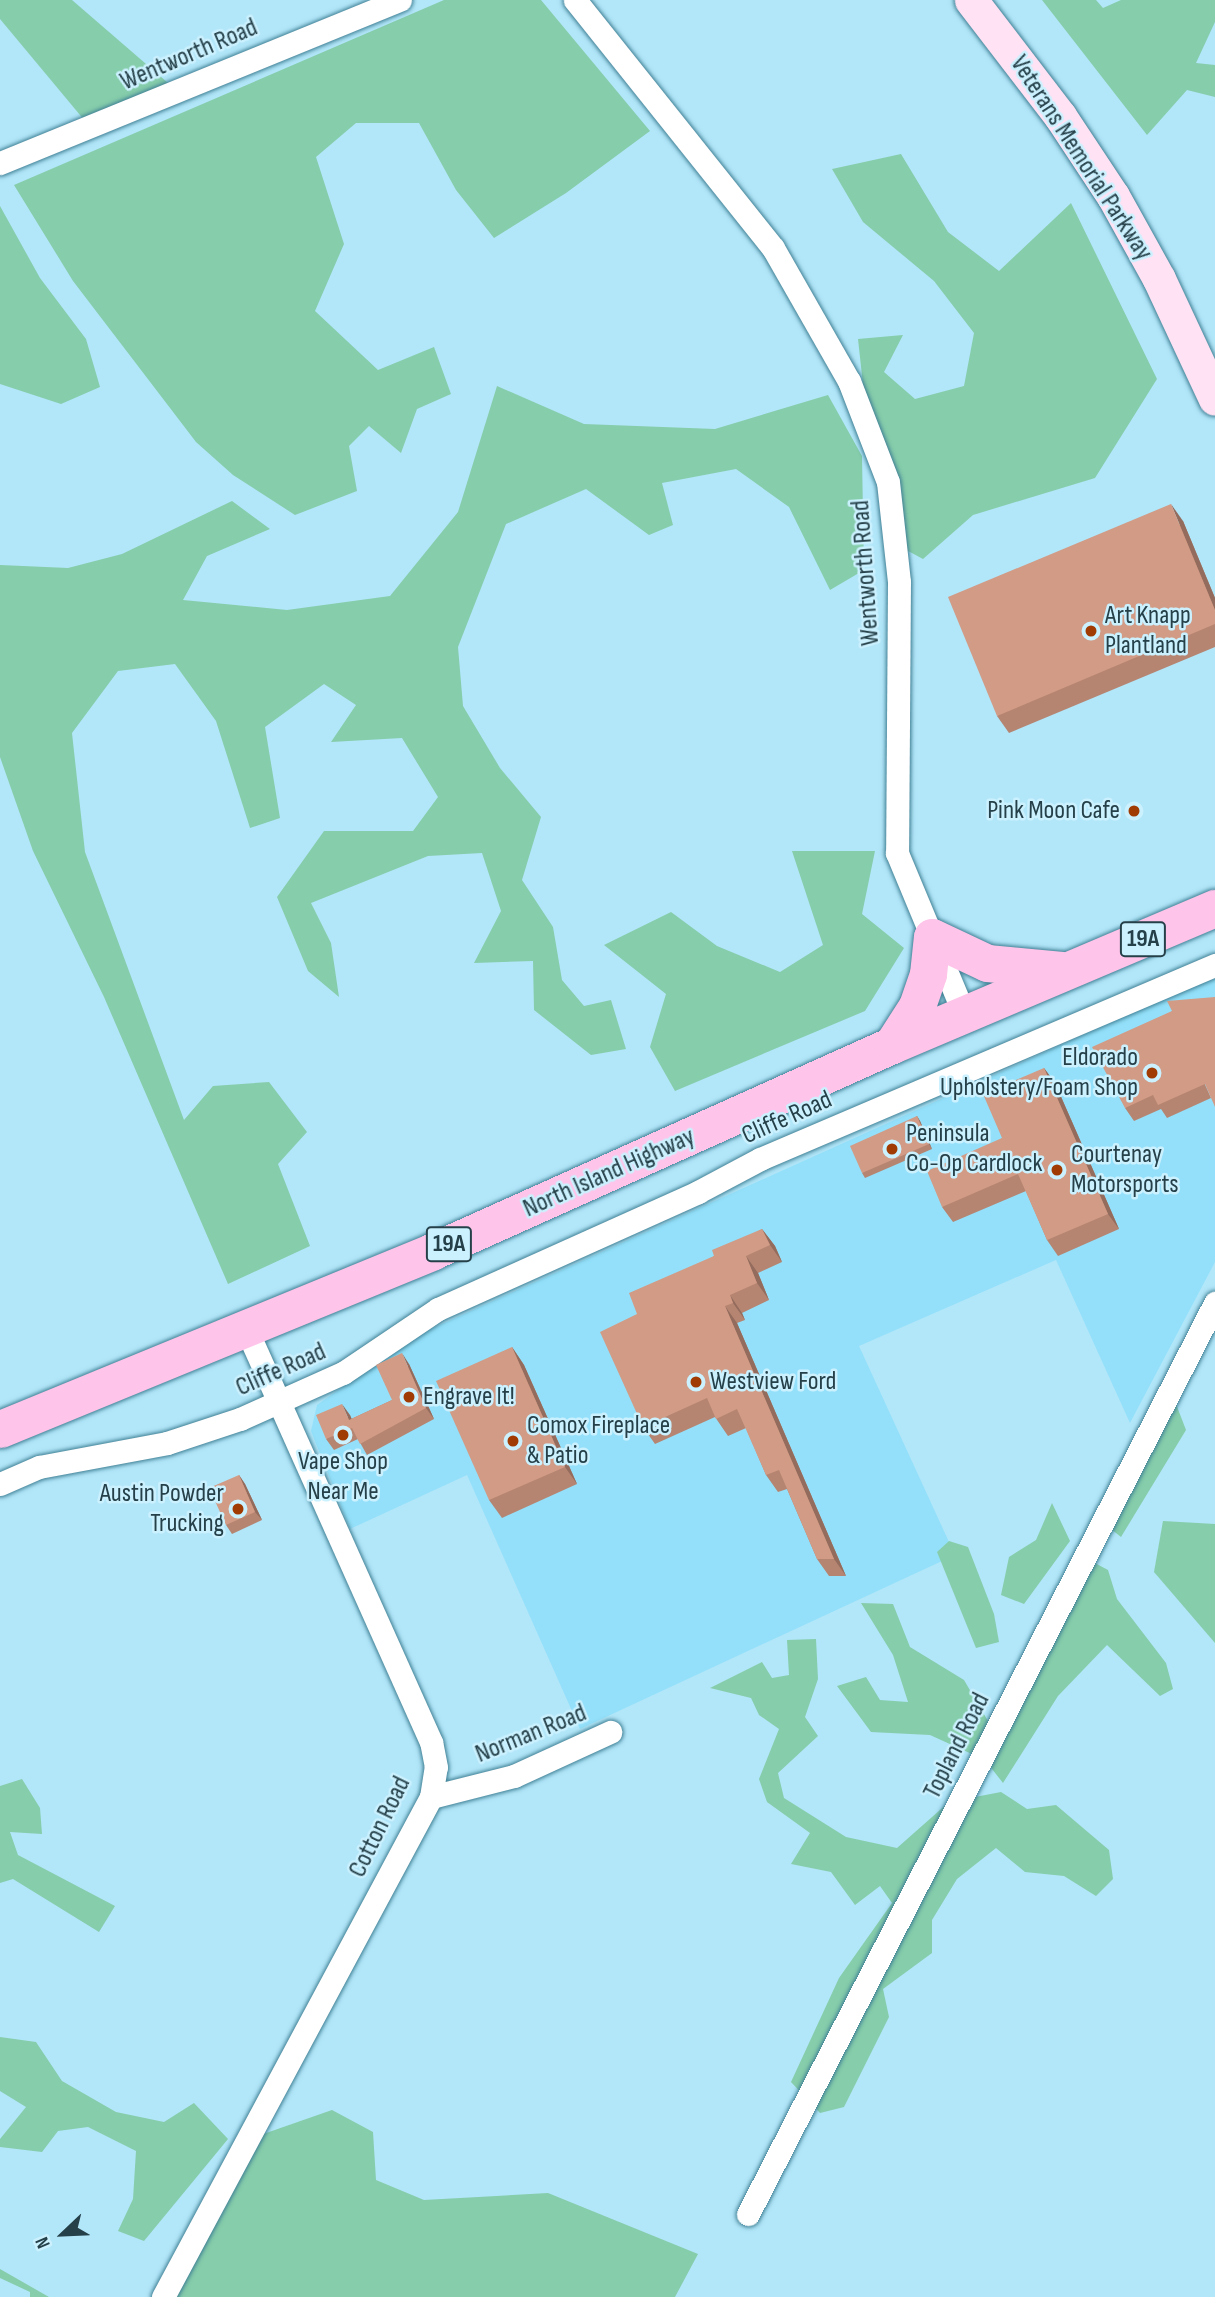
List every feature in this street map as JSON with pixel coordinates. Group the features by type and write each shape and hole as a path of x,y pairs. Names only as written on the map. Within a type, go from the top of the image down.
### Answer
{"main road":[{"name":"Veterans Memorial Parkway","path":"971,0 1060,116 1113,196 1159,279 1215,399"},
{"name":"North Island Highway","path":"0,1429 245,1326 433,1251 892,1045 1215,908"},
{"path":"892,1045 917,1006 928,974 932,937 997,965 1070,970"}],"street":[{"name":"Wentworth Road","path":"0,163 400,0"},
{"name":"Wentworth Road","path":"575,0 773,248 849,380 883,469 899,582 897,853 965,1016"},
{"name":"Cliffe Road","path":"0,1484 39,1467 199,1434 278,1403 343,1373 438,1309 698,1192 760,1159 1215,965"},
{"name":"Topland Road","path":"748,2214 1215,1303"},
{"name":"Cotton Road","path":"163,2297 432,1797 436,1767 431,1742 245,1326"},
{"name":"Norman Road","path":"432,1797 514,1776 610,1732"}],"shaded area":[{"path":"1215,979 1215,1262 1130,1423 1056,1260 859,1346 955,1555 580,1729 467,1475 350,1529 311,1431 317,1405 411,1338 1196,984"}],"green space":[{"path":"0,0 72,0 175,89 90,127 0,19"},
{"path":"444,0 541,0 650,131 566,193 494,238 456,190 419,123 356,123 316,157 344,244 315,311 378,370 434,347 451,394 417,409 401,453 369,426 349,446 357,491 295,515 233,475 196,442 73,281 14,185"},
{"path":"1042,0 1096,0 1103,8 1121,0 1215,0 1215,22 1196,63 1215,65 1215,97 1187,90 1147,135"},
{"path":"901,154 948,232 999,271 1071,203 1157,379 1095,478 973,515 923,559 897,545 865,403 858,339 903,335 884,372 915,399 964,386 974,333 934,281 863,222 832,169"},
{"path":"0,206 40,278 86,339 100,387 61,404 0,384"},
{"path":"497,386 584,424 715,429 828,395 862,456 864,570 830,590 789,507 736,469 662,483 673,525 649,535 586,489 506,524 458,647 463,706 500,768 541,817 522,880 553,927 562,980 584,1006 611,1000 626,1049 591,1055 534,1010 533,961 474,963 501,911 482,853 428,856 311,903 331,943 339,997 308,971 277,897 324,831 413,831 438,797 402,738 331,742 356,705 324,684 265,727 280,818 250,828 216,721 175,664 118,671 72,733 85,852 184,1120 213,1086 269,1082 307,1132 278,1164 310,1246 228,1284 104,997 33,851 0,757 0,565 68,568 122,554 232,501 270,529 207,556 183,600 287,610 390,596 458,512"},
{"path":"792,851 875,851 862,914 904,948 865,1011 675,1091 650,1047 666,994 604,945 671,912 717,946 780,972 823,945"},
{"path":"1176,1404 1186,1430 1121,1537 1096,1517"},
{"path":"1052,1503 1070,1541 1024,1604 1001,1595 1009,1557 1036,1540"},
{"path":"1163,1521 1215,1524 1215,1643 1154,1572"},
{"path":"949,1541 968,1547 994,1614 999,1642 976,1648 937,1552"},
{"path":"1078,1554 1108,1570 1117,1599 1166,1663 1173,1689 1160,1696 1107,1645 1058,1696 1003,1783 985,1760 930,1735 871,1732 837,1686 866,1677 880,1700 908,1702 893,1655 861,1603 893,1604 910,1647 964,1680 988,1721"},
{"path":"816,1639 818,1679 805,1717 818,1736 778,1773 784,1798 846,1837 897,1848 949,1802 1001,1792 1027,1809 1056,1805 1109,1850 1113,1879 1096,1896 1064,1876 1025,1872 996,1848 957,1879 932,1920 932,1953 883,1989 889,2017 844,2107 820,2113 791,2082 839,1978 892,1903 880,1886 855,1905 831,1872 791,1864 810,1833 767,1802 759,1779 779,1729 759,1715 751,1698 710,1688 762,1662 772,1678 789,1675 787,1640"},
{"path":"22,1779 40,1808 42,1834 10,1832 18,1855 115,1906 99,1932 13,1879 0,1883 0,1786"},
{"path":"0,2037 36,2042 62,2081 116,2112 164,2122 194,2103 228,2139 144,2241 118,2231 133,2199 136,2151 88,2127 58,2131 42,2152 0,2147 0,2139 26,2107 0,2091"},
{"path":"332,2110 373,2132 376,2180 424,2200 548,2193 698,2254 675,2297 163,2297 246,2140"},
{"path":"0,2269 49,2297 30,2297 30,2292 0,2278"}],"building":[{"name":"Art Knapp Plantland","path":"1171,504 1215,610 1215,624 997,716 948,597"},
{"path":"1215,997 1215,1107 1205,1084 1158,1105 1153,1095 1125,1108 1092,1047 1172,1011 1167,1001"},
{"name":"Courtenay Motorsports","path":"1044,1068 1108,1214 1047,1240 1018,1174 942,1207 927,1171 1002,1138 983,1094"},
{"name":"Peninsula Co-Op Cardlock","path":"917,1116 929,1144 862,1173 850,1146"},
{"name":"Westview Ford","path":"762,1229 770,1245 746,1256 757,1283 730,1295 733,1303 725,1306 834,1559 817,1559 779,1470 766,1475 737,1409 716,1419 707,1398 643,1427 600,1332 637,1314 629,1293 714,1256 712,1250"},
{"name":"Comox Fireplace & Patio","path":"512,1347 565,1467 489,1500 436,1381"},
{"path":"402,1353 426,1408 360,1444 352,1428 326,1439 316,1415 342,1404 349,1420 392,1400 376,1365"},
{"name":"Austin Powder Trucking","path":"239,1475 255,1512 226,1525 209,1488"}],"place":[{"name":"Art Knapp Plantland","path":"1091,631"},
{"name":"Pink Moon Cafe","path":"1134,811"},
{"name":"Eldorado Upholstery/Foam Shop","path":"1152,1073"},
{"name":"Peninsula Co-Op Cardlock","path":"892,1149"},
{"name":"Courtenay Motorsports","path":"1057,1170"},
{"name":"Westview Ford","path":"696,1382"},
{"name":"Engrave It!","path":"409,1397"},
{"name":"Vape Shop Near Me","path":"343,1435"},
{"name":"Comox Fireplace & Patio","path":"513,1441"},
{"name":"Austin Powder Trucking","path":"238,1509"}]}
